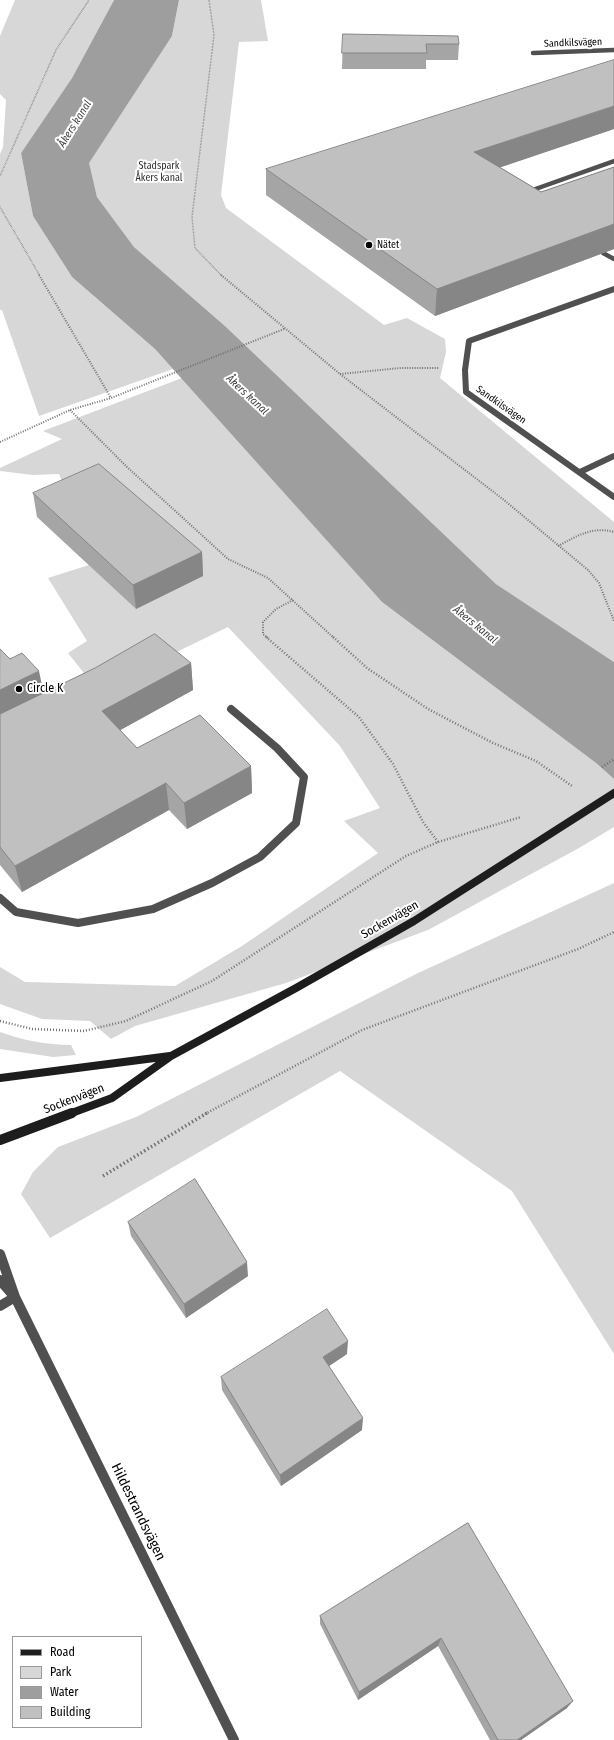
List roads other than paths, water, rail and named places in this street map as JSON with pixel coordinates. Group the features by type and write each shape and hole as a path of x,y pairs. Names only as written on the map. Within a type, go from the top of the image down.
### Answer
{"street":[{"name":"Sandkilsvägen","path":"533,53 614,50"},
{"path":"522,194 614,161"},
{"path":"604,253 614,260"},
{"name":"Sandkilsvägen","path":"614,289 469,341 465,370 466,392 614,497"},
{"path":"580,472 614,456"},
{"path":"0,898 16,912 78,923 153,909 212,883 260,857 296,822 304,777 277,748 231,709"},
{"name":"Sockenvägen","path":"0,1140 112,1098 171,1056 414,921 614,793"},
{"name":"Sockenvägen","path":"0,1078 99,1064 171,1056"},
{"name":"Hildestrandsvägen","path":"0,1254 15,1297 234,1740"},
{"name":"Hildestrandsvägen","path":"0,1280 15,1297"},
{"path":"0,1306 15,1297"}],"water":[{"name":"Åkers kanal","path":"114,0 179,0 172,36 89,163 97,197 134,247 225,326 496,584 614,662 614,779 596,763 382,602 155,349 72,277 33,216 21,153 72,78"}],"place":[{"name":"Nätet","path":"369,245"},
{"name":"Circle K","path":"19,689"}],"park label":[{"name":"Stadspark Åkers kanal","path":"159,172"}]}
